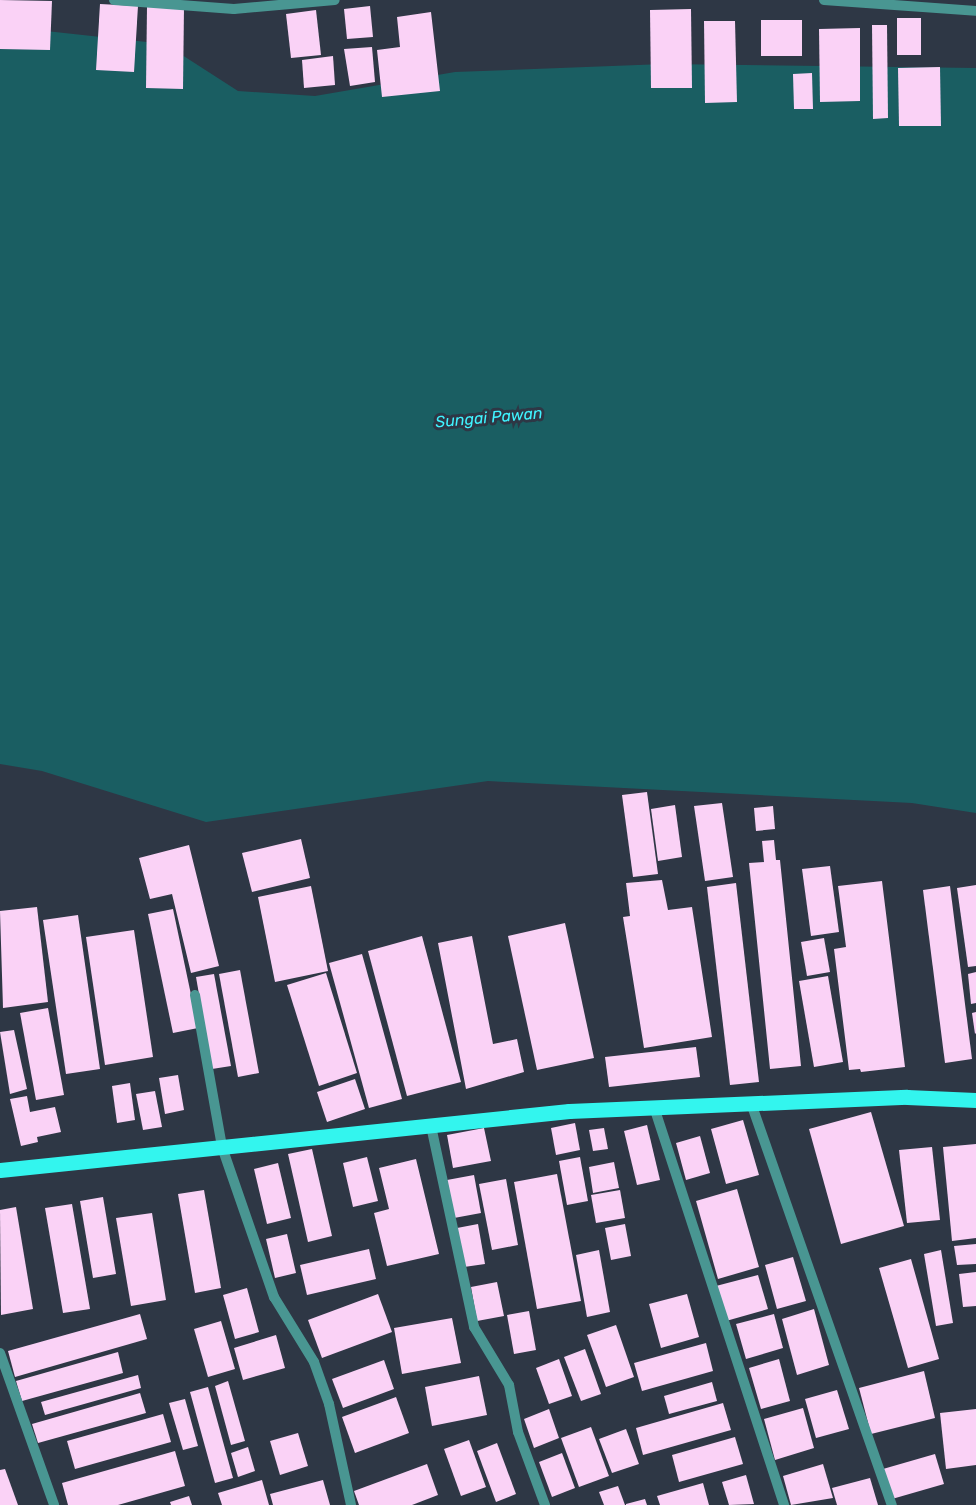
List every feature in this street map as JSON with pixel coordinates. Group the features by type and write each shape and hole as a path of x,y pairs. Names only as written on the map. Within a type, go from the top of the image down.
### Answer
{"main road":[{"path":"0,1170 569,1111 907,1097 976,1100"}],"street":[{"path":"114,0 234,9 335,0"},
{"path":"824,0 909,3 976,11"},
{"path":"195,995 222,1147 274,1297 314,1362 329,1404 351,1505"},
{"path":"751,1103 892,1505"},
{"path":"654,1107 784,1505"},
{"path":"431,1126 474,1327 508,1385 518,1432 545,1505"},
{"path":"0,1353 54,1505"}],"water":[{"name":"Sungai Pawan","path":"0,26 165,44 238,91 315,96 455,72 664,64 976,68 976,813 912,803 488,781 206,822 42,771 0,764"}],"building":[{"path":"0,0 52,1 50,50 0,49"},
{"path":"100,4 138,6 134,72 96,70"},
{"path":"370,6 373,37 347,39 344,9"},
{"path":"147,7 184,7 183,89 146,88"},
{"path":"691,9 692,88 651,88 650,10"},
{"path":"316,10 321,55 291,58 286,14"},
{"path":"431,12 440,91 382,97 377,50 400,47 397,17"},
{"path":"897,18 921,18 921,55 897,55"},
{"path":"761,20 802,20 802,56 761,56"},
{"path":"704,21 735,21 737,102 705,103"},
{"path":"872,25 887,25 888,118 873,119"},
{"path":"860,28 860,101 820,102 819,29"},
{"path":"372,47 375,82 350,86 344,49"},
{"path":"333,56 335,85 304,88 302,60"},
{"path":"940,67 941,126 899,126 898,68"},
{"path":"812,73 813,109 794,109 793,74"},
{"path":"647,792 658,874 633,877 622,795"},
{"path":"722,803 733,877 705,881 694,806"},
{"path":"675,805 682,857 658,861 651,809"},
{"path":"773,806 775,829 756,831 754,808"},
{"path":"301,839 310,878 252,892 242,853"},
{"path":"774,840 776,860 780,860 801,1066 770,1069 749,863 764,862 762,841"},
{"path":"189,845 219,966 191,973 172,894 150,899 139,858"},
{"path":"830,866 839,932 811,936 802,869"},
{"path":"662,880 668,910 692,907 712,1037 644,1048 623,917 630,916 626,883"},
{"path":"882,881 905,1067 861,1072 860,1069 849,1070 834,949 846,947 838,886"},
{"path":"736,883 759,1082 730,1085 707,887"},
{"path":"976,885 976,966 968,967 957,888"},
{"path":"311,886 328,971 275,982 258,897"},
{"path":"950,886 972,1059 945,1063 923,890"},
{"path":"37,907 48,1002 3,1008 0,911"},
{"path":"173,909 198,1028 173,1033 148,914"},
{"path":"78,915 100,1069 66,1074 43,920"},
{"path":"565,923 594,1058 537,1070 508,936"},
{"path":"134,930 153,1057 105,1065 86,937"},
{"path":"422,936 461,1082 407,1096 368,951"},
{"path":"472,936 493,1044 517,1039 524,1072 466,1089 438,943"},
{"path":"824,938 830,972 807,976 801,942"},
{"path":"362,954 402,1099 369,1108 329,963"},
{"path":"240,970 259,1073 238,1077 219,974"},
{"path":"976,972 976,1003 971,1004 968,974"},
{"path":"326,973 357,1073 319,1086 287,985"},
{"path":"214,974 231,1066 212,1069 196,977"},
{"path":"828,976 843,1062 814,1067 799,981"},
{"path":"48,1008 64,1095 36,1100 20,1013"},
{"path":"976,1012 976,1033 975,1034 972,1013"},
{"path":"14,1030 27,1089 10,1094 0,1032"},
{"path":"696,1047 700,1077 609,1087 605,1057"},
{"path":"178,1075 184,1110 165,1114 159,1078"},
{"path":"355,1079 365,1109 327,1122 317,1092"},
{"path":"130,1083 135,1120 117,1123 112,1086"},
{"path":"155,1091 162,1127 143,1130 136,1094"},
{"path":"27,1096 30,1112 55,1107 61,1132 37,1137 38,1142 21,1146 10,1099"},
{"path":"871,1112 904,1226 841,1244 809,1129"},
{"path":"743,1120 759,1175 726,1184 711,1129"},
{"path":"575,1123 580,1150 556,1155 551,1128"},
{"path":"647,1125 660,1180 637,1185 624,1131"},
{"path":"484,1128 491,1161 453,1168 447,1135"},
{"path":"604,1128 608,1149 593,1151 589,1130"},
{"path":"700,1136 710,1173 686,1180 676,1143"},
{"path":"976,1144 976,1238 952,1241 943,1147"},
{"path":"932,1147 940,1220 907,1223 899,1150"},
{"path":"312,1149 332,1236 308,1242 288,1154"},
{"path":"367,1157 378,1201 353,1207 343,1163"},
{"path":"580,1157 588,1201 567,1205 559,1161"},
{"path":"416,1159 439,1254 387,1266 374,1213 389,1209 379,1168"},
{"path":"614,1162 619,1188 593,1193 589,1167"},
{"path":"278,1163 291,1218 267,1224 254,1169"},
{"path":"557,1174 581,1301 537,1309 514,1182"},
{"path":"474,1175 481,1213 454,1218 447,1180"},
{"path":"506,1179 518,1245 492,1250 479,1184"},
{"path":"737,1189 759,1267 718,1279 696,1201"},
{"path":"204,1190 221,1288 195,1293 178,1194"},
{"path":"620,1190 625,1218 596,1223 591,1195"},
{"path":"103,1197 116,1274 93,1278 80,1201"},
{"path":"72,1204 90,1309 63,1313 45,1208"},
{"path":"16,1207 33,1309 1,1315 0,1210"},
{"path":"152,1213 166,1300 131,1306 116,1218"},
{"path":"478,1224 485,1264 464,1267 457,1228"},
{"path":"625,1224 631,1256 611,1260 605,1228"},
{"path":"287,1234 296,1273 275,1278 266,1239"},
{"path":"976,1244 976,1264 957,1265 954,1246"},
{"path":"369,1249 376,1279 307,1295 300,1265"},
{"path":"599,1250 610,1312 587,1317 576,1255"},
{"path":"941,1250 953,1323 936,1326 924,1254"},
{"path":"793,1257 806,1301 777,1309 765,1265"},
{"path":"911,1259 939,1359 908,1368 879,1268"},
{"path":"976,1272 976,1306 963,1307 959,1274"},
{"path":"758,1275 768,1309 726,1321 716,1286"},
{"path":"497,1282 504,1316 477,1321 471,1287"},
{"path":"247,1288 259,1332 235,1339 223,1295"},
{"path":"378,1294 392,1332 322,1358 308,1320"},
{"path":"687,1294 699,1337 661,1348 649,1304"},
{"path":"814,1309 829,1365 797,1375 782,1319"},
{"path":"529,1311 536,1350 514,1354 507,1315"},
{"path":"140,1314 147,1339 15,1377 8,1351"},
{"path":"774,1314 783,1348 746,1359 736,1324"},
{"path":"452,1318 461,1363 402,1374 394,1328"},
{"path":"221,1321 235,1369 208,1377 194,1329"},
{"path":"616,1325 634,1377 606,1387 587,1335"},
{"path":"276,1335 285,1368 243,1380 234,1348"},
{"path":"706,1343 713,1371 642,1391 634,1363"},
{"path":"585,1349 601,1394 581,1401 564,1357"},
{"path":"118,1352 123,1373 22,1401 16,1381"},
{"path":"559,1359 572,1396 549,1404 536,1368"},
{"path":"779,1359 790,1401 761,1409 749,1368"},
{"path":"384,1360 394,1389 343,1408 332,1379"},
{"path":"924,1371 935,1418 871,1434 859,1388"},
{"path":"138,1375 141,1388 45,1415 41,1402"},
{"path":"479,1376 487,1415 432,1426 425,1387"},
{"path":"228,1381 245,1441 231,1445 215,1386"},
{"path":"712,1382 717,1401 669,1414 664,1396"},
{"path":"208,1387 233,1478 215,1483 190,1392"},
{"path":"837,1390 849,1429 816,1438 805,1399"},
{"path":"140,1393 146,1413 38,1443 32,1424"},
{"path":"396,1397 409,1433 355,1453 342,1417"},
{"path":"185,1399 198,1446 183,1450 169,1403"},
{"path":"723,1403 731,1430 643,1455 636,1428"},
{"path":"803,1408 814,1448 775,1460 764,1419"},
{"path":"549,1409 559,1438 534,1448 524,1419"},
{"path":"976,1409 976,1465 946,1469 940,1413"},
{"path":"163,1414 171,1442 75,1469 67,1441"},
{"path":"591,1427 609,1476 579,1487 561,1438"},
{"path":"626,1429 639,1464 612,1473 599,1439"},
{"path":"298,1433 308,1466 280,1475 270,1441"},
{"path":"735,1437 743,1464 679,1482 672,1455"},
{"path":"469,1440 486,1487 461,1496 444,1449"},
{"path":"497,1443 516,1494 496,1502 477,1451"},
{"path":"248,1447 255,1471 238,1477 231,1453"},
{"path":"175,1451 185,1486 118,1505 68,1505 62,1483"},
{"path":"562,1453 575,1488 552,1497 539,1462"},
{"path":"935,1454 944,1484 892,1499 883,1469"},
{"path":"427,1464 438,1495 412,1505 359,1505 354,1491"},
{"path":"823,1464 833,1498 791,1505 783,1476"},
{"path":"5,1469 18,1505 0,1505 0,1470"},
{"path":"746,1475 754,1504 729,1505 722,1482"},
{"path":"870,1478 878,1505 837,1505 832,1488"},
{"path":"262,1480 269,1505 222,1505 218,1493"},
{"path":"323,1480 330,1505 273,1505 270,1494"},
{"path":"703,1483 709,1505 660,1505 657,1496"},
{"path":"618,1486 625,1505 604,1505 599,1492"},
{"path":"189,1496 192,1505 171,1505 170,1502"},
{"path":"645,1499 647,1505 626,1505 626,1504"}]}
